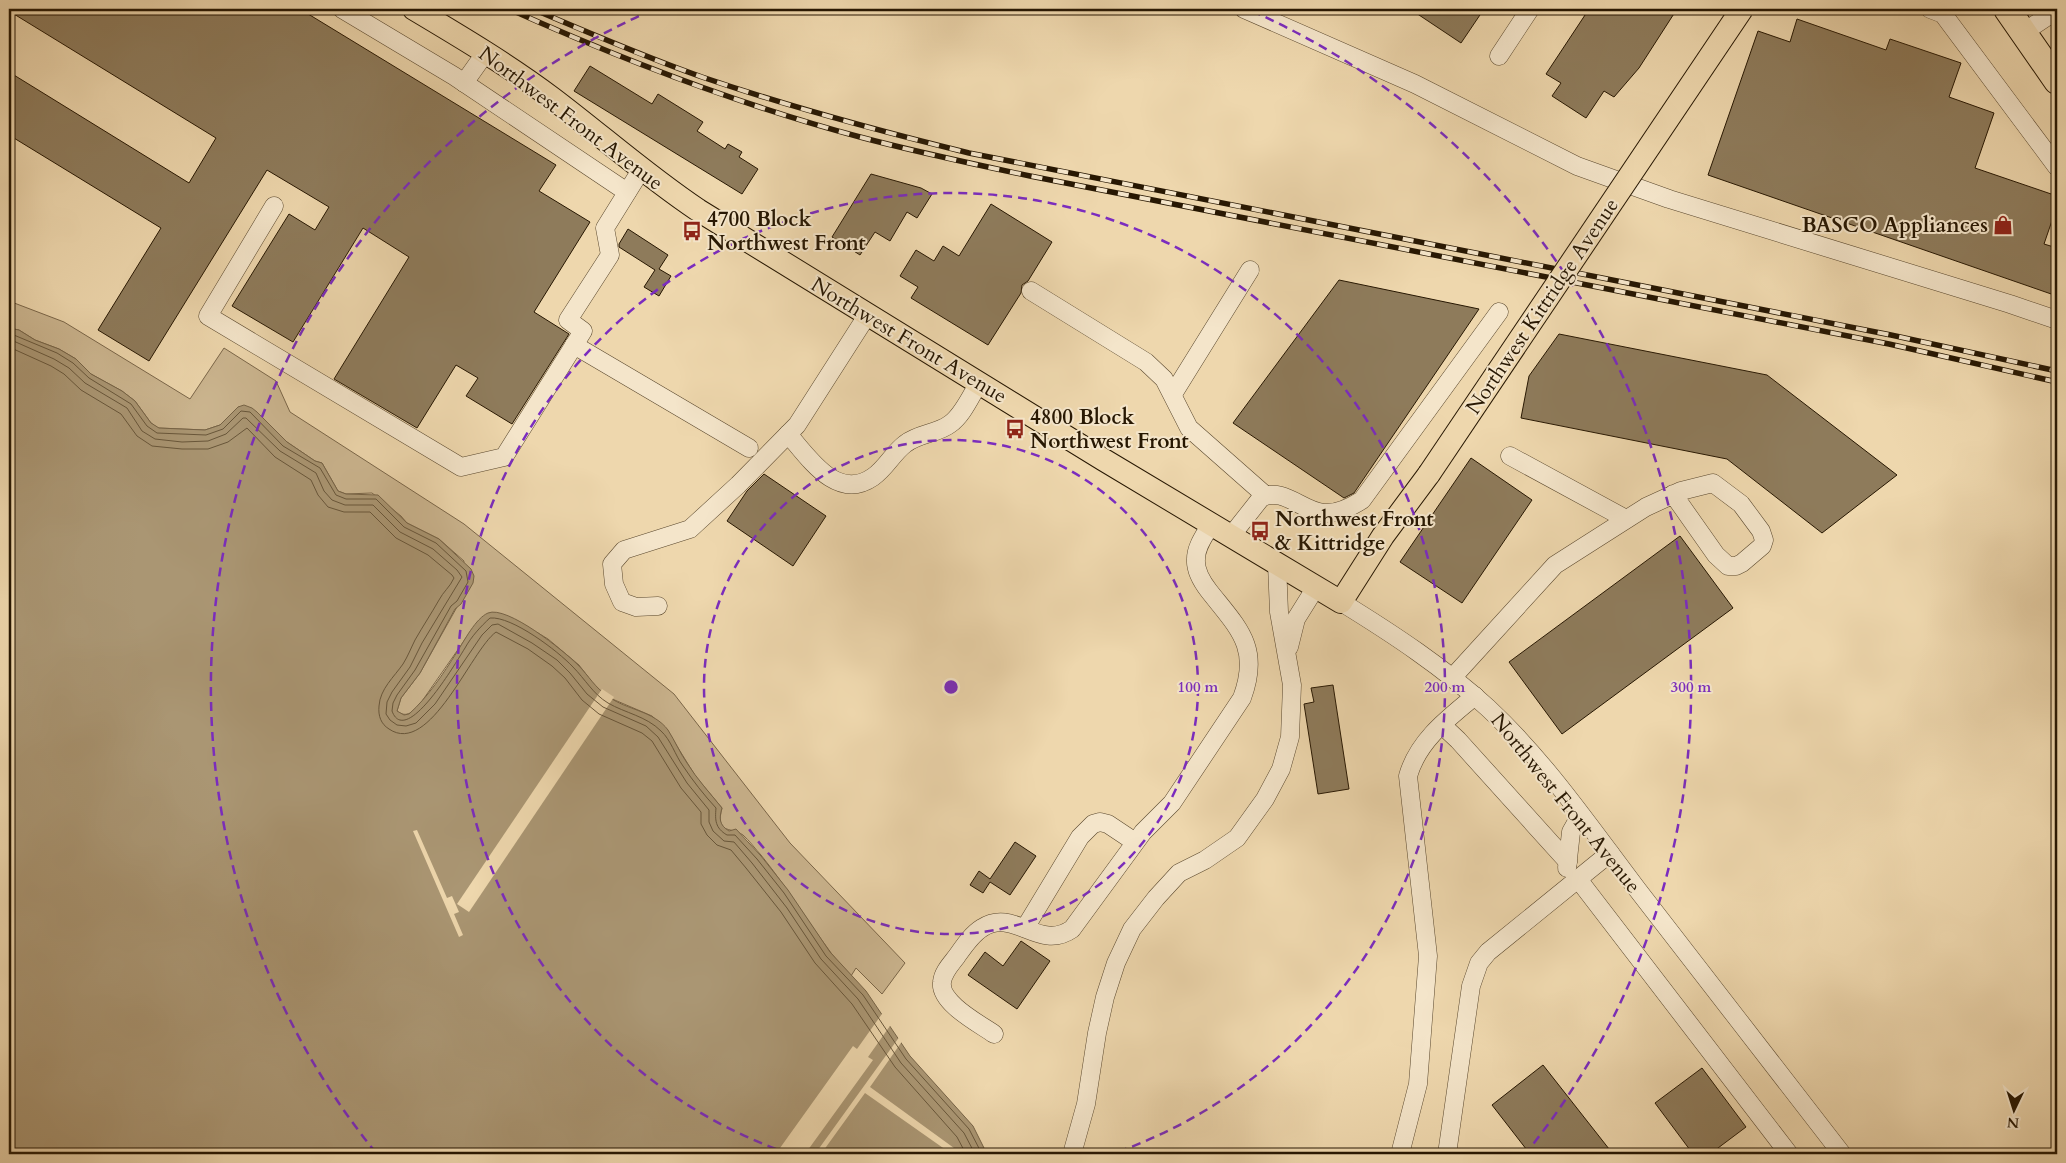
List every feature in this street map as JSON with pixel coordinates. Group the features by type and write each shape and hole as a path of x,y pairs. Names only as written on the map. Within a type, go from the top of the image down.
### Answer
{"highway":[{"path":"2007,9 2057,82"}],"main road":[{"name":"Northwest Front Avenue","path":"414,9 486,52 571,113 641,170 712,219 1341,602"},
{"name":"Northwest Kittridge Avenue","path":"1341,602 1383,536 1429,474 1742,9"}],"street":[{"path":"342,9 464,83 628,192"},
{"path":"1244,9 1415,84 1577,166 1669,200 2057,320"},
{"path":"1499,56 1530,9"},
{"path":"2024,32 2057,10"},
{"path":"1941,11 2057,163"},
{"path":"464,83 486,52"},
{"path":"274,206 208,316 461,467 504,457 583,331 568,320 610,255 605,228 641,170"},
{"path":"1173,394 1250,270"},
{"path":"1031,292 1146,362 1164,379 1189,428 1265,496"},
{"path":"1231,536 1261,498 1265,496 1280,495 1322,513 1350,508 1362,500 1499,312"},
{"path":"658,606 636,607 622,602 614,584 612,564 624,550 690,529 738,485 797,425 868,314"},
{"path":"574,345 749,448"},
{"path":"788,434 827,477 841,484 859,484 873,477 904,444 919,435 950,424 959,415 979,383"},
{"path":"1510,456 1626,519"},
{"path":"1452,678 1555,566 1626,519 1673,494 1713,483 1741,504 1761,531 1764,540 1762,546 1742,563 1736,566 1728,566 1716,555 1673,494"},
{"path":"994,1034 950,1002 944,993 942,983 946,971 970,939 983,927 997,922 1010,923 1041,936 1054,937 1063,935 1072,929 1135,842 1172,803 1235,709 1246,687 1249,666 1248,652 1244,639 1226,611 1205,586 1196,567 1196,552 1212,524"},
{"path":"1072,1154 1086,1104 1105,996 1116,963 1132,929 1156,898 1179,873 1205,860 1237,838 1264,799 1280,769 1290,738 1292,685 1279,612 1277,564"},
{"path":"1288,661 1290,638 1296,619 1316,587"},
{"name":"Northwest Front Avenue","path":"1341,602 1390,632 1452,678 1474,696 1519,740 1610,853 1842,1154"},
{"path":"1400,1154 1418,1084 1428,956 1408,776 1413,760 1422,745 1474,696"},
{"path":"1442,725 1458,740 1568,862"},
{"path":"1580,816 1571,832 1568,862 1572,884 1789,1154"},
{"path":"1025,928 1086,829 1100,822 1108,824 1135,842"},
{"path":"1447,1154 1474,974 1488,952 1610,853"}],"shaded area":[{"path":"9,301 64,322 190,399 224,348 276,381 290,412 464,524 674,694 790,843 905,963 882,994 856,968 851,976 842,967 761,855 743,835 722,826 720,817 722,808 696,777 667,730 652,716 610,698 595,686 579,665 538,633 473,628 420,704 407,714 397,711 401,698 420,673 457,607 464,561 439,539 407,523 372,493 346,494 338,491 322,463 315,461 287,442 257,412 238,407 220,425 205,430 158,428 151,423 135,401 122,391 91,374 76,359 59,349 35,340 19,330 9,328"}],"water":[{"path":"9,328 19,330 35,340 59,349 76,359 91,374 122,391 135,401 151,423 159,428 205,430 220,425 238,407 244,405 252,408 287,442 315,461 322,463 338,491 346,494 378,495 407,523 439,539 471,569 474,576 473,583 461,604 455,609 420,673 401,698 397,711 404,715 409,714 441,677 479,620 488,613 497,612 521,622 548,640 578,665 596,686 609,697 648,715 662,724 668,730 691,769 722,808 720,818 723,826 729,831 736,829 761,856 788,890 830,952 866,991 910,1056 973,1126 987,1154 9,1154"}],"pier":[{"path":"602,689 614,697 469,912 457,904"},
{"path":"417,830 447,898 452,896 459,912 454,914 463,935 459,937 413,831"},
{"path":"884,1011 892,1023 868,1057 873,1060 805,1154 789,1154 780,1148 853,1046 857,1049"},
{"path":"900,1036 903,1040 870,1087 954,1148 950,1154 944,1154 946,1150 865,1093 821,1154 815,1154"}],"building":[{"path":"9,9 300,9 556,165 539,191 590,222 534,312 569,334 512,424 466,396 478,378 456,365 417,428 334,379 409,257 363,228 293,342 232,306 289,214 315,230 329,207 267,170 149,361 98,330 161,228 9,135 9,72 189,183 216,138 9,11"},
{"path":"1410,9 1484,9 1461,43"},
{"path":"1589,9 1677,9 1639,68 1614,97 1604,91 1586,118 1552,96 1561,83 1546,74"},
{"path":"1797,19 1886,50 1890,39 1961,63 1949,97 1994,113 1975,168 2057,196 2057,206 2044,244 2057,248 2057,296 1708,175 1758,31 1790,42"},
{"path":"590,66 652,104 658,94 703,122 697,131 725,149 728,144 742,152 739,157 758,169 742,194 574,91"},
{"path":"871,174 921,188 932,194 917,218 907,212 890,241 875,232 860,255 832,237"},
{"path":"991,204 1052,242 1028,281 1022,285 1021,293 988,345 911,298 918,287 900,276 916,250 934,261 943,246 959,256"},
{"path":"628,229 668,255 659,269 671,276 659,296 644,287 655,270 619,247"},
{"path":"1339,280 1479,309 1354,493 1344,498 1233,423"},
{"path":"1559,334 1767,375 1897,475 1822,533 1727,459 1521,418 1529,376"},
{"path":"1471,458 1532,500 1462,603 1400,562"},
{"path":"764,474 826,516 793,566 727,521 747,491"},
{"path":"1680,536 1733,608 1562,734 1509,662"},
{"path":"1333,685 1349,789 1318,794 1304,704 1314,702 1311,688"},
{"path":"1015,842 1036,856 1010,895 990,882 983,893 970,885 979,871 990,879"},
{"path":"1021,941 1050,961 1017,1009 968,975 985,952 1003,966"},
{"path":"1543,1065 1613,1154 1530,1154 1492,1105"},
{"path":"1702,1068 1746,1127 1710,1154 1693,1154 1655,1103"}],"railway":[{"path":"509,9 595,46 726,96 771,111 902,148 1030,176 1889,344 2057,382"},
{"path":"533,9 659,61 735,88 835,118 969,153 1891,335 2057,371"}],"place":[{"name":"BASCO Appliances","path":"2003,225"},
{"name":"4700 Block Northwest Front","path":"692,231"},
{"name":"4800 Block Northwest Front","path":"1015,429"},
{"name":"Northwest Front & Kittridge","path":"1260,531"}]}
